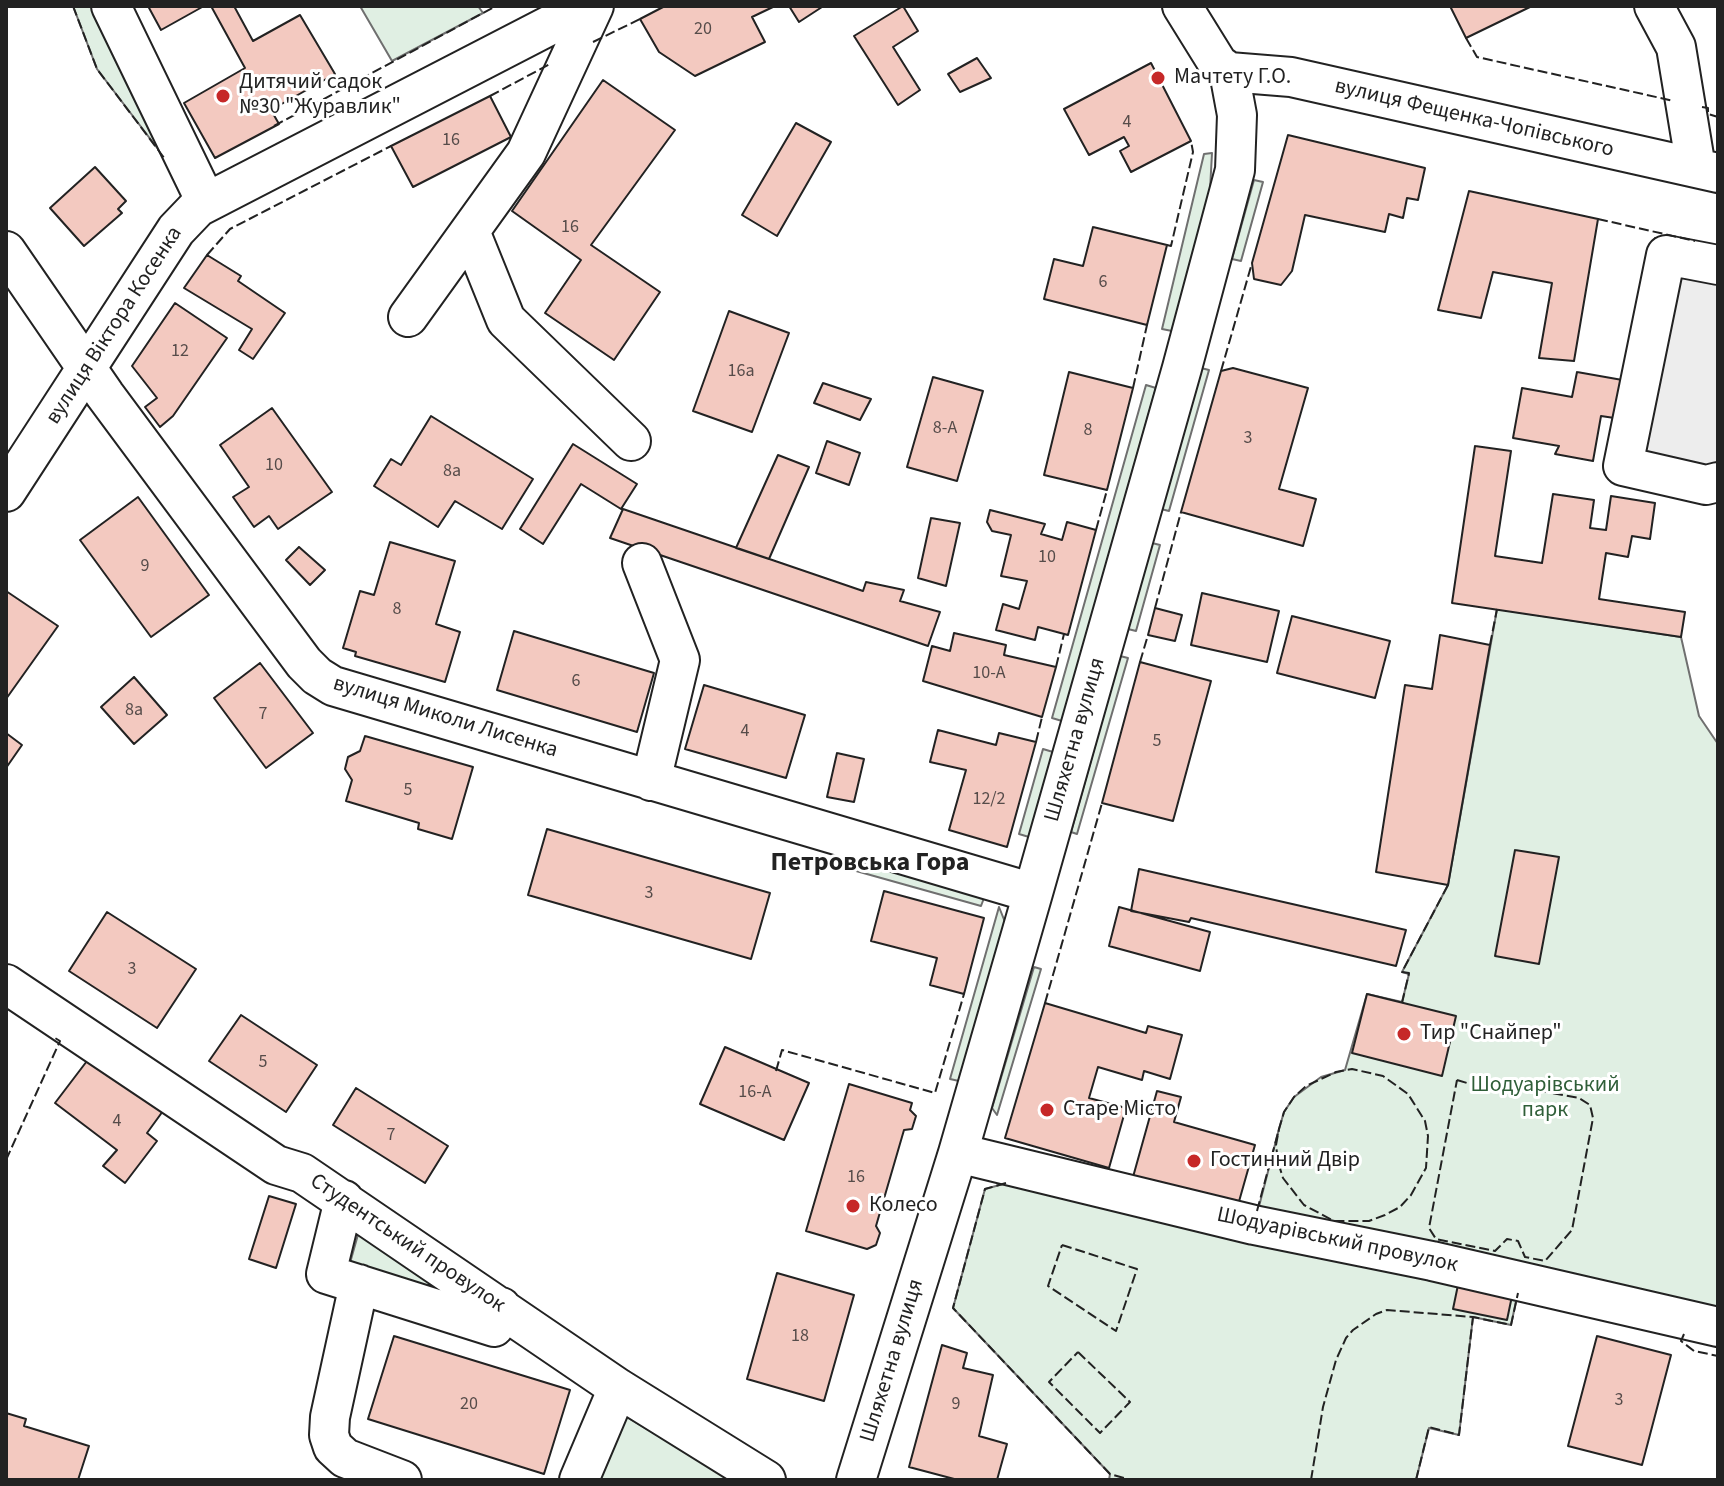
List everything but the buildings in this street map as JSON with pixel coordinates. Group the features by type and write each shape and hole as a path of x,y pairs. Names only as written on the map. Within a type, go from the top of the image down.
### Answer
{"street":[{"path":"111,6 206,202"},
{"name":"вулиця Віктора Косенка","path":"6,492 176,230 198,207 587,6"},
{"path":"408,317 526,153 594,6"},
{"name":"Шляхетна вулиця","path":"856,1480 958,1153 1182,368 1235,170 1237,115 1229,72 1218,64 1182,6"},
{"path":"1654,6 1676,47 1707,171"},
{"name":"вулиця Фещенка-Чопівського","path":"1229,72 1291,77 1707,171"},
{"path":"470,231 506,320 631,441"},
{"name":"вулиця Миколи Лисенка","path":"6,251 87,369 295,651 317,676 333,686 1033,893"},
{"path":"1718,265 1666,255 1623,466 1706,485 1718,482"},
{"path":"642,563 680,660 651,781"},
{"name":"Студентський провулок","path":"6,984 276,1165 302,1173 618,1388 766,1480"},
{"name":"Шодуарівський провулок","path":"958,1153 1254,1225 1462,1268 1718,1327"},
{"path":"344,1200 326,1274 494,1327 501,1307"},
{"path":"359,1284 330,1417 329,1435 333,1447 345,1458 402,1480"},
{"path":"579,1480 618,1388"}],"green space":[{"path":"73,6 98,6 180,178 97,69"},
{"path":"360,6 478,6 483,13 392,61"},
{"path":"1212,153 1210,190 1172,331 1162,329 1204,154"},
{"path":"1254,180 1263,182 1241,261 1232,259"},
{"path":"1201,368 1209,370 1169,511 1161,509"},
{"path":"1146,385 1156,388 1062,721 1052,718"},
{"path":"1152,543 1160,545 1136,631 1128,629"},
{"name":"Шодуарівський парк","path":"1497,609 1681,637 1699,716 1718,744 1718,1315 1518,1292 1511,1325 1473,1317 1459,1435 1429,1428 1416,1480 1109,1480 1110,1474 953,1308 985,1189 1007,1183 1256,1218 1284,1112 1294,1097 1321,1077 1345,1070 1367,994 1402,1002 1409,974 1402,972 1448,885"},
{"path":"1120,656 1128,658 1077,834 1071,832"},
{"path":"1043,749 1053,752 1029,837 1019,834"},
{"path":"851,858 984,898 981,906 849,869"},
{"path":"999,907 1005,922 959,1081 950,1079"},
{"path":"1034,967 1041,969 997,1115 992,1108"},
{"path":"361,1224 466,1307 348,1270"},
{"path":"625,1416 732,1480 590,1480"}],"shaded area":[{"path":"1655,238 1718,251 1718,503 1607,475 1621,419"}],"fence":[{"path":"73,6 97,69 165,159"},
{"path":"274,126 496,6"},
{"path":"593,42 640,19"},
{"path":"1466,38 1477,57 1674,101"},
{"path":"490,96 550,64"},
{"path":"1702,107 1708,108 1708,114 1718,117"},
{"path":"1167,245 1171,246 1193,152 1191,141"},
{"path":"207,255 230,229 391,146"},
{"path":"1598,219 1695,241"},
{"path":"1221,371 1252,263"},
{"path":"1133,388 1147,325"},
{"path":"1096,530 1107,490"},
{"path":"1155,608 1181,512"},
{"path":"1490,645 1497,609"},
{"path":"1056,667 1064,634"},
{"path":"1140,662 1148,635"},
{"path":"1036,742 1042,717"},
{"path":"1045,1003 1102,803"},
{"path":"1402,1003 1409,973 1402,972 1448,885"},
{"path":"776,1071 782,1050 935,1093 964,994"},
{"path":"6,1160 60,1041 55,1038"},
{"path":"1257,1211 1279,1129 1284,1112 1306,1086 1336,1072 1352,1069 1383,1076 1408,1094 1425,1121 1428,1136 1426,1168 1411,1195 1400,1207 1369,1221 1334,1221 1304,1205 1283,1178 1276,1145 1279,1129"},
{"path":"1457,1080 1467,1083 1479,1080 1579,1098 1590,1105 1593,1118 1572,1230 1545,1261 1525,1257 1518,1241 1507,1239 1495,1251 1436,1239 1429,1228 1457,1080"},
{"path":"1006,1183 985,1189 953,1308 1110,1474 1131,1480"},
{"path":"1062,1245 1137,1269 1116,1331 1048,1286 1062,1245"},
{"path":"1311,1480 1323,1407 1336,1360 1353,1330 1387,1310 1473,1317 1511,1325 1518,1293"},
{"path":"1416,1480 1429,1427 1459,1435 1473,1317"},
{"path":"1684,1334 1681,1341 1694,1351 1718,1356"},
{"path":"1078,1352 1130,1402 1100,1433 1049,1382 1078,1352"}],"place":[{"name":"Мачтету Г.О.","path":"1158,78"},
{"name":"Дитячий садок №30 \"Журавлик\"","path":"223,96"},
{"name":"Тир \"Снайпер\"","path":"1404,1034"},
{"name":"Старе Місто","path":"1047,1110"},
{"name":"Гостинний Двір","path":"1194,1161"},
{"name":"Колесо","path":"853,1206"}],"district":[{"name":"Петровська Гора","path":"870,864"}]}
